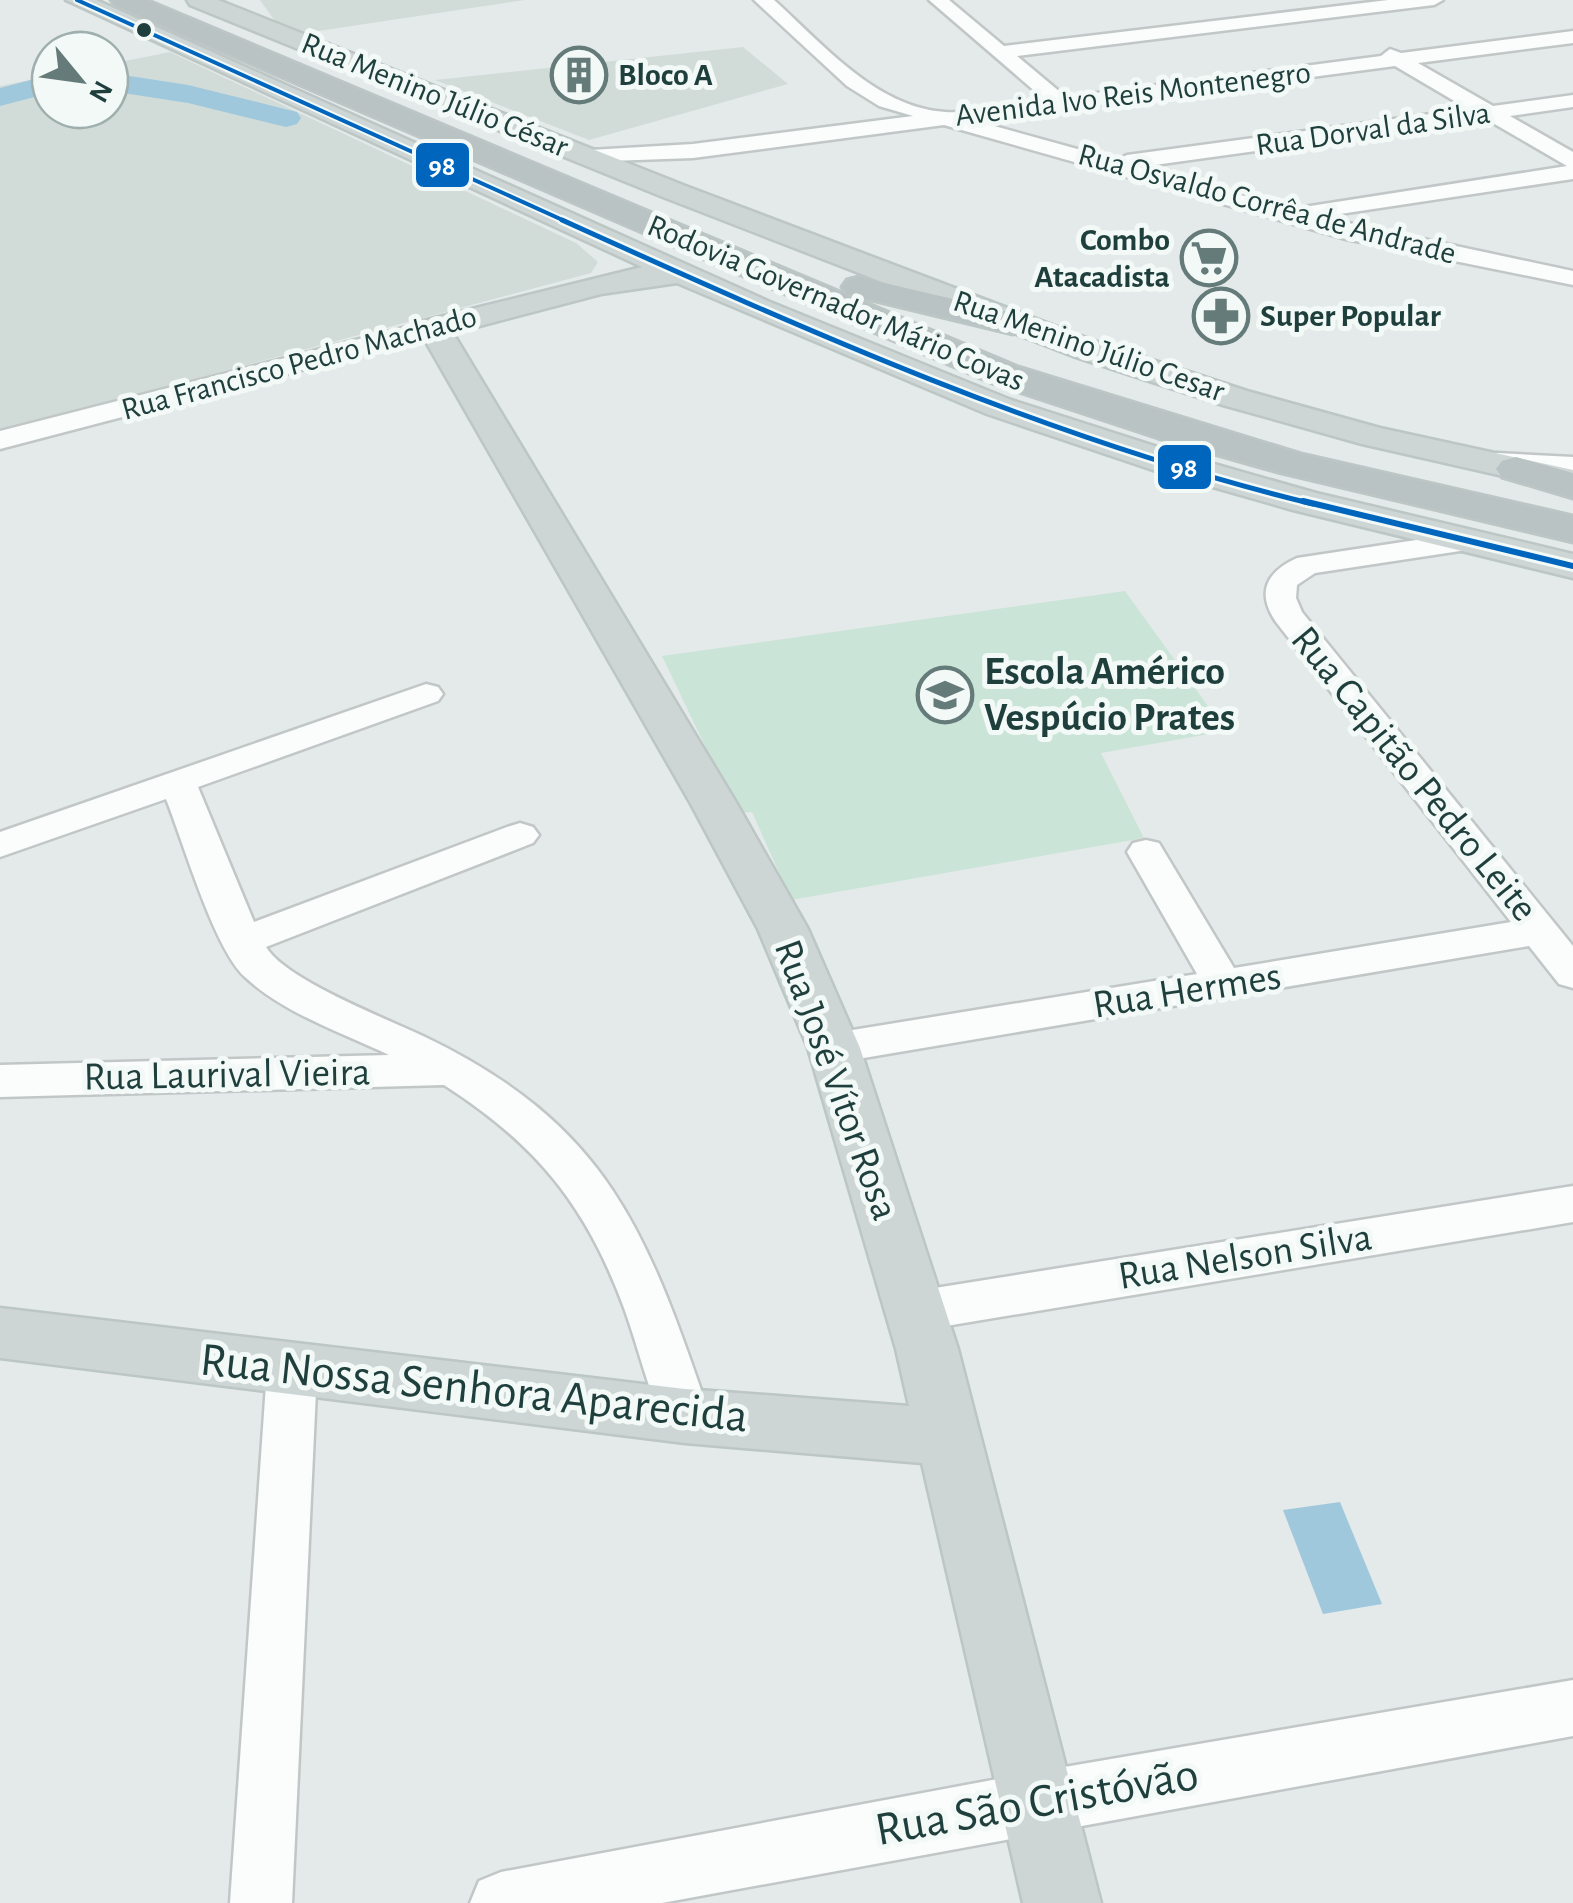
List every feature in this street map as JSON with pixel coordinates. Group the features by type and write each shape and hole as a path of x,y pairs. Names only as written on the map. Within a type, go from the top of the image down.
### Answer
{"highway":[{"name":"Rodovia Governador Mário Covas","path":"124,0 914,339 1054,393 1292,464 1573,529"},
{"name":"Rodovia Governador Mário Covas","path":"155,0 976,346 1157,409 1306,451 1573,511"},
{"path":"484,154 759,309"},
{"path":"793,270 1013,324"},
{"path":"1516,470 1573,484"}],"main road":[{"path":"77,0 680,274 932,381 1076,434 1306,502 1573,566"},
{"path":"246,0 266,27"},
{"name":"Rua Menino Júlio César","path":"215,2 266,27 673,191"},
{"name":"Rua Menino Júlio Cesar","path":"673,191 1013,324 1235,398 1516,470"},
{"path":"599,286 625,262 619,246"},
{"name":"Rua Francisco Pedro Machado","path":"434,328 651,274 680,274"},
{"name":"Rua José Vítor Rosa","path":"434,328 714,804 783,929 834,1048 916,1311 950,1437 1062,1903"},
{"name":"Rua Nossa Senhora Aparecida","path":"0,1332 685,1416 950,1437"}],"street":[{"name":"Rua Osvaldo Corrêa de Andrade","path":"763,0 864,90 886,102 1398,245 1573,278"},
{"path":"1295,0 1573,161"},
{"path":"999,52 1434,0"},
{"path":"941,2 972,2"},
{"path":"941,2 1061,103"},
{"name":"Avenida Ivo Reis Montenegro","path":"590,157 692,151 1573,36"},
{"name":"Rua Dorval da Silva","path":"1113,164 1573,101"},
{"path":"673,191 661,176 660,165 692,151"},
{"path":"1289,215 1573,172"},
{"path":"1517,268 1573,260"},
{"name":"Rua Francisco Pedro Machado","path":"0,440 434,328"},
{"path":"1469,460 1573,466"},
{"name":"Rua Capitão Pedro Leite","path":"1469,542 1308,565 1288,573 1279,585 1278,599 1287,616 1573,974"},
{"path":"0,846 426,694"},
{"path":"178,784 242,940 257,966 453,1069 536,1128 595,1193 626,1250 685,1416"},
{"path":"242,940 520,834"},
{"path":"1146,852 1225,986"},
{"name":"Rua Hermes","path":"834,1048 1540,931"},
{"name":"Rua Laurival Vieira","path":"0,1080 453,1069"},
{"name":"Rua Nelson Silva","path":"916,1311 1573,1204"},
{"path":"261,1903 292,1370"},
{"name":"Rua São Cristóvão","path":"501,1903 1035,1802 1573,1708"}],"shaded area":[{"path":"260,0 525,0 305,33 274,20"},
{"path":"743,47 788,84 589,140 435,80"},
{"path":"170,52 576,243 598,262 591,273 0,431 0,86 30,80 30,130 130,130 130,60"}],"green space":[{"name":"Escola Américo Vespúcio Prates","path":"1125,591 1226,731 1101,753 1144,838 791,900 752,812 737,813 662,656"}],"water":[{"path":"1340,1502 1382,1604 1323,1614 1283,1510"}],"waterway":[{"path":"130,85 188,94 286,118"},
{"path":"0,97 30,89"}],"transit line":[{"name":"98","path":"77,0 759,309 999,407 1166,462 1306,502 1573,566"}],"place":[{"name":"Bloco A","path":"579,75"},
{"name":"Combo Atacadista","path":"1209,258"},
{"name":"Super Popular","path":"1221,316"},
{"name":"Escola Américo Vespúcio Prates","path":"945,695"}]}
